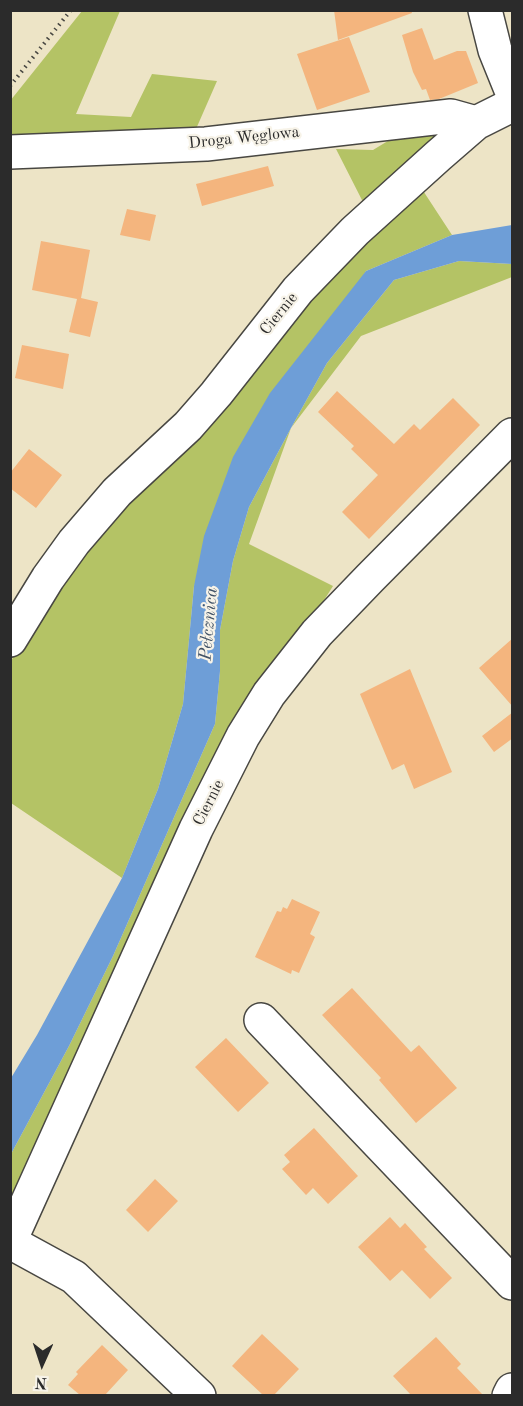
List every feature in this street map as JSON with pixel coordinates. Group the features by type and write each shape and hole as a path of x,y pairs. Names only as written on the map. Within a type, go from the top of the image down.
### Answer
{"street":[{"path":"485,10 495,50 513,92"},
{"name":"Ciernie","path":"10,640 48,578 74,542 117,492 188,426 298,290 363,224 476,123 513,105"},
{"name":"Droga Węglowa","path":"10,152 206,144 451,116 476,123"},
{"name":"Ciernie","path":"10,1241 196,829 243,736 264,702 317,633 512,438"},
{"path":"261,1020 513,1283"},
{"path":"10,1241 74,1277 199,1395"},
{"path":"509,1395 513,1390"}],"path":[{"path":"10,86 71,10"}],"green space":[{"path":"82,11 120,11 76,114 131,117 152,74 217,81 196,129 11,140 10,101"},
{"path":"432,128 439,138 364,204 336,149 373,150 401,133"},
{"path":"418,183 452,235 366,271 194,586 183,704 158,789 122,878 11,803 11,661 57,583 284,321"},
{"path":"459,261 512,264 512,277 361,336 291,428 327,363 394,280"},
{"path":"291,428 249,544 333,586 309,624 11,1210 11,1154 69,1046 113,956 215,724 220,671 220,630 233,561 249,507"}],"water":[{"name":"Pełcznica","path":"512,225 512,264 459,261 394,280 327,363 291,428 249,507 233,561 220,630 220,671 215,724 113,956 69,1046 11,1154 11,1078 37,1035 122,878 158,789 183,704 194,586 204,536 233,457 270,393 366,271 452,235"}],"building":[{"path":"334,10 411,10 412,13 338,40"},
{"path":"422,28 434,60 457,51 466,51 478,83 439,99 430,100 426,89 422,90 413,72 402,35"},
{"path":"349,37 370,92 317,110 297,54"},
{"path":"268,166 274,186 202,206 196,184"},
{"path":"127,209 156,215 150,241 120,235"},
{"path":"41,241 90,250 81,298 98,302 90,337 69,332 77,299 32,290"},
{"path":"22,345 69,354 63,389 15,378"},
{"path":"337,391 394,444 414,424 420,430 453,398 480,425 369,539 342,512 378,475 351,449 354,446 318,412"},
{"path":"29,449 62,475 36,508 10,488 10,473"},
{"path":"513,638 513,707 479,668"},
{"path":"410,669 452,772 414,789 404,764 392,770 360,694"},
{"path":"513,712 513,738 494,752 482,736"},
{"path":"292,899 320,912 310,934 315,937 299,973 292,970 291,974 255,957 277,911 281,912 283,907 287,909"},
{"path":"352,988 411,1052 419,1045 457,1088 416,1123 379,1080 381,1078 322,1015"},
{"path":"226,1038 269,1083 238,1112 195,1067"},
{"path":"314,1128 358,1176 328,1204 313,1188 306,1195 282,1169 290,1162 284,1155"},
{"path":"155,1179 178,1201 148,1232 126,1210"},
{"path":"390,1217 400,1228 405,1223 427,1247 424,1249 452,1278 430,1299 402,1270 390,1281 358,1247"},
{"path":"262,1334 299,1369 274,1395 263,1395 232,1366"},
{"path":"436,1337 461,1364 457,1368 483,1395 411,1395 393,1376"},
{"path":"102,1345 128,1370 105,1395 80,1395 68,1385 78,1374 76,1372"}]}
